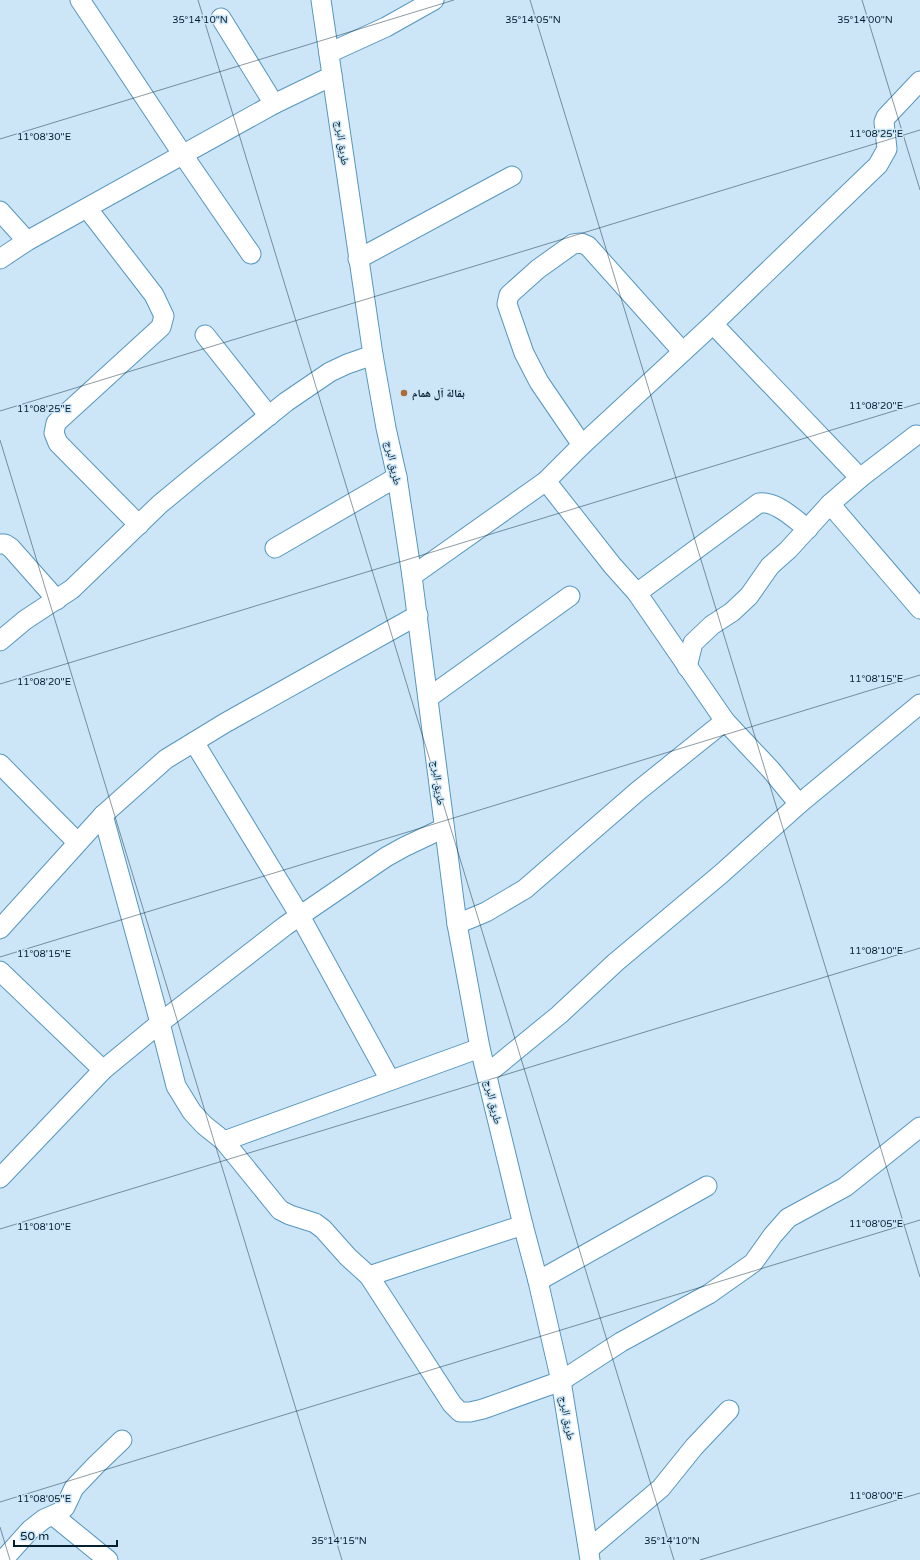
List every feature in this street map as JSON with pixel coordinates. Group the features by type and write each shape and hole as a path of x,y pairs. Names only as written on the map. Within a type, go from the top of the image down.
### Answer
{"street":[{"path":"80,0 251,254"},
{"name":"طريق البرج","path":"321,0 373,356 386,428 397,477 418,615 457,924 480,1048 538,1281 560,1381 590,1554"},
{"path":"329,54 386,27 434,0"},
{"path":"221,18 274,104"},
{"path":"0,260 26,241 274,104 332,76"},
{"path":"412,576 546,480 682,351 713,324 878,164 887,149 884,122 886,117 920,80"},
{"path":"358,259 512,176"},
{"path":"87,208 154,295 164,316 161,327 56,423 54,433 58,442 139,525"},
{"path":"0,211 26,241"},
{"path":"582,445 539,382 524,353 507,304 509,295 538,269 572,244 582,244 588,246 682,351"},
{"path":"713,324 860,478"},
{"path":"205,335 269,416"},
{"path":"0,642 25,620 72,589 160,504 269,416 314,382 330,372 347,364 373,356"},
{"path":"687,666 693,643 712,625 732,612 749,596 770,566 788,550 830,504 860,478 916,435"},
{"path":"276,548 397,477"},
{"path":"546,480 612,565 637,593 725,721 772,770 799,804"},
{"path":"637,593 758,504 767,502 780,509 808,529"},
{"path":"830,504 920,609"},
{"path":"0,544 5,544 11,548 57,600"},
{"path":"428,698 570,596"},
{"path":"0,929 103,814 166,759 224,723 418,615"},
{"path":"487,1074 560,1015 616,962 721,874 799,804 920,704"},
{"path":"457,924 486,912 524,889 632,796 725,721"},
{"path":"194,742 300,916 390,1080"},
{"path":"1,768 77,842"},
{"path":"103,814 176,1086 192,1112 204,1125 224,1141 280,1210 290,1215 315,1223 323,1229 348,1257 370,1276 452,1404 460,1412 470,1412 483,1409 560,1381 621,1342 709,1294 753,1262 788,1218 845,1187 920,1127"},
{"path":"0,1178 103,1070 160,1023 300,916 386,857 444,828"},
{"path":"0,970 103,1070"},
{"path":"224,1141 480,1048"},
{"path":"538,1281 707,1186"},
{"path":"370,1276 523,1225"},
{"path":"590,1554 661,1488 694,1447 730,1410"},
{"path":"3,1560 30,1530 44,1520 54,1516 65,1507 74,1488 122,1440"},
{"path":"54,1516 108,1560"}],"place":[{"name":"بقالة آل همام","path":"404,393"}]}
